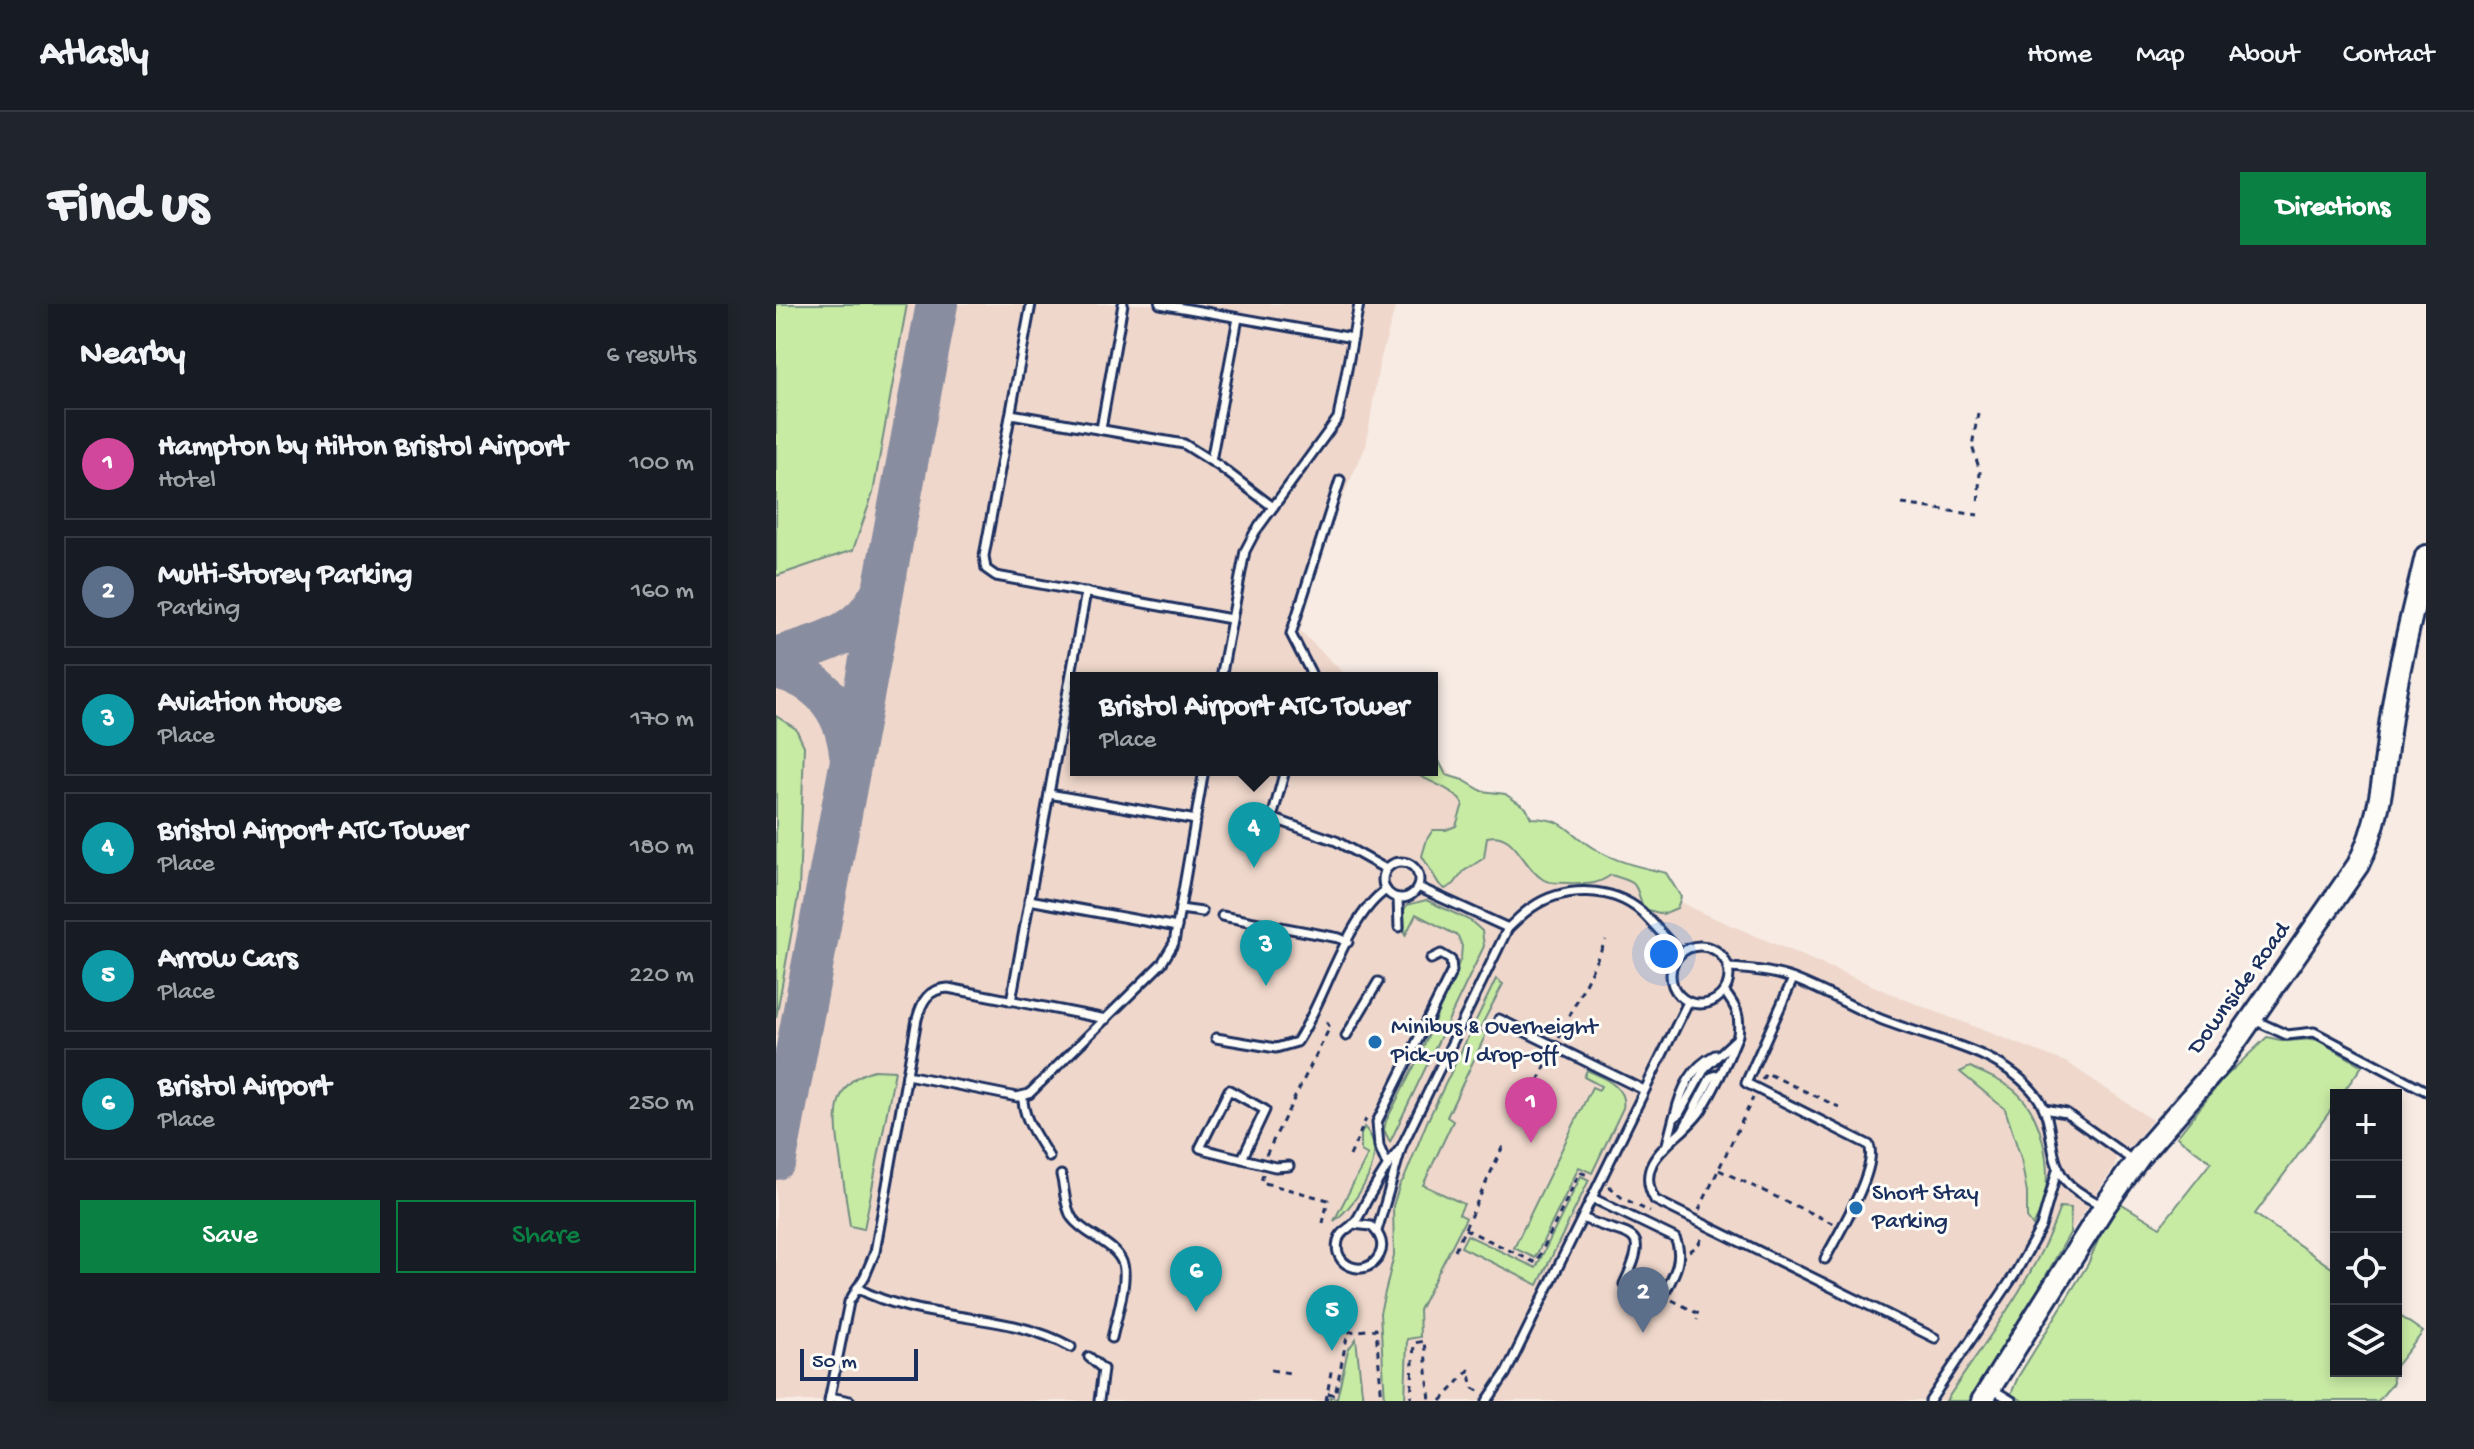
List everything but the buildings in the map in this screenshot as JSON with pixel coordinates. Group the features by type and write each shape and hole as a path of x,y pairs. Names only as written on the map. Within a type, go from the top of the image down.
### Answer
{"street":[{"name":"Downside Road","path":"1986,1394 2104,1207 2136,1162 2220,1064 2358,865 2372,836 2381,804 2394,697 2426,556"}],"lane":[{"path":"1031,304 984,556 986,569 996,576 1231,619"},
{"path":"1101,429 1123,304"},
{"path":"1160,304 1353,338"},
{"path":"1222,672 1245,551 1338,418 1359,304"},
{"path":"1211,461 1238,318"},
{"path":"1011,414 1184,444 1273,507"},
{"path":"1310,672 1291,634 1340,480"},
{"path":"1074,672 1086,592"},
{"path":"1011,1001 1070,696"},
{"path":"907,1075 1023,1096 1034,1090 1106,1019 1169,954 1177,927 1203,776"},
{"path":"1283,776 1272,818 1336,841 1386,869"},
{"path":"1049,794 1196,820"},
{"path":"1396,862 1413,865 1419,875 1418,887 1410,896 1398,898 1386,890 1383,879 1386,869 1396,862"},
{"path":"1418,887 1508,928"},
{"path":"1216,1038 1276,1048 1297,1042 1348,942 1375,897 1386,890"},
{"path":"1402,1146 1387,1165 1353,1224 1340,1235 1337,1248 1342,1260 1356,1268 1369,1266 1381,1254 1377,1231 1402,1146 1508,928 1533,906 1566,893 1596,892 1620,898 1640,911 1680,953"},
{"path":"1398,898 1399,927"},
{"path":"1029,900 1177,927"},
{"path":"1180,909 1202,912"},
{"path":"1222,916 1348,942"},
{"path":"1695,946 1712,948 1725,960 1729,976 1719,998 1704,1004 1681,998 1671,984 1671,967 1680,953 1695,946"},
{"path":"1387,1165 1379,1146 1377,1122 1452,971 1451,960 1441,954 1431,959"},
{"path":"1728,968 1759,970 1793,979 1876,1017 1982,1055 2009,1070 2025,1082 2045,1109 2058,1167 2065,1180 2104,1207"},
{"path":"1793,979 1746,1083 1869,1145 1872,1153 1871,1163 1825,1259"},
{"path":"1346,1036 1378,982"},
{"path":"850,1401 830,1399 846,1313 875,1252 917,1019 924,1000 931,992 948,988 1106,1019"},
{"path":"1724,991 1738,1009 1738,1035 1704,1107 1691,1126 1667,1144 1656,1157 1648,1174 1648,1189 1655,1200 1694,1221 1935,1338"},
{"path":"1487,1401 1506,1373 1688,1002"},
{"path":"1499,1019 1644,1090"},
{"path":"2252,1019 2287,1035 2314,1032 2426,1091"},
{"path":"1667,1144 1674,1117 1679,1114 1705,1068 1738,1035"},
{"path":"1242,1159 1265,1110 1229,1090 1200,1148 1264,1165 1289,1166"},
{"path":"1023,1096 1027,1120 1049,1157"},
{"path":"2045,1109 2066,1113 2136,1162"},
{"path":"1930,1401 2015,1274 2041,1227 2058,1167"},
{"path":"1061,1175 1071,1216 1117,1253 1123,1264 1124,1276 1112,1338"},
{"path":"1592,1198 1675,1238 1680,1253 1678,1264 1660,1302"},
{"path":"1583,1218 1631,1235 1636,1241 1639,1249 1624,1284"},
{"path":"1353,1224 1363,1224 1377,1231"},
{"path":"857,1288 890,1303 1041,1332 1071,1347"},
{"path":"1089,1357 1103,1369 1099,1401"},
{"path":"1986,1394 2012,1401"}],"path":[{"path":"1978,413 1972,446 1980,471 1978,507"},
{"path":"1902,504 1978,515"},
{"path":"1538,1081 1606,940"},
{"path":"1323,1223 1328,1200 1261,1182 1267,1153 1330,1027 1324,1019"},
{"path":"1689,1251 1697,1247 1702,1238 1690,1228 1766,1073 1839,1107"},
{"path":"1455,1250 1503,1146"},
{"path":"1719,1170 1841,1228"},
{"path":"1465,1229 1536,1263 1580,1172 1590,1176"},
{"path":"1328,1393 1335,1395 1348,1332 1376,1329 1382,1401"},
{"path":"1411,1401 1414,1343 1424,1341 1430,1401"},
{"path":"1326,1401 1332,1366"},
{"path":"1271,1370 1290,1373"},
{"path":"1441,1401 1469,1370 1473,1388 1480,1392"}],"shaded area":[{"path":"776,304 1396,304 1379,365 1366,446 1330,524 1300,631 1343,672 1070,672 1070,776 1438,776 1438,762 1481,802 1702,913 1916,1004 2068,1063 2152,1120 2132,1146 2122,1147 2116,1155 2115,1166 2070,1233 2001,1355 1971,1401 776,1401"}],"green space":[{"path":"776,304 907,304 873,493 853,550 776,576"},
{"path":"776,716 796,729 804,746 799,891 776,1018"},
{"path":"1438,759 1446,775 1482,791 1505,794 1526,808 1531,818 1559,823 1610,857 1666,873 1681,897 1677,908 1663,914 1644,909 1635,886 1628,880 1611,875 1591,884 1547,881 1536,874 1512,844 1497,836 1487,837 1484,858 1445,889 1422,856 1433,830 1456,826 1463,804 1446,789 1420,776 1438,776"},
{"path":"1426,900 1471,921 1482,931 1484,946 1390,1142 1384,1130 1386,1121 1420,1055 1461,958 1462,946 1458,936 1416,914 1405,936 1404,910 1407,905"},
{"path":"1496,979 1503,984 1479,1030 1486,1034 1447,1117 1453,1121 1423,1185 1464,1204 1459,1214 1466,1218 1419,1310 1420,1337 1407,1339 1405,1401 1385,1401 1380,1313 1394,1255 1393,1206 1427,1122"},
{"path":"2267,1037 2285,1041 2316,1039 2362,1066 2345,1089 2330,1089 2330,1111 2255,1214 2330,1267 2330,1377 2392,1377 2393,1383 2378,1401 2023,1401 2011,1394 2018,1377 2088,1264 2115,1200 2160,1227 2211,1162 2177,1137 2223,1079"},
{"path":"1970,1067 2015,1091 2032,1112 2038,1126 2045,1155 2047,1184 2043,1204 2033,1226 2027,1218 2027,1193 2021,1158 2005,1109 1960,1072"},
{"path":"874,1070 895,1071 864,1229 850,1226 837,1121 841,1095 848,1085"},
{"path":"1587,1070 1618,1088 1623,1108 1592,1173 1579,1167 1535,1258 1514,1248 1592,1087 1599,1090 1601,1086 1584,1077"},
{"path":"1364,1127 1374,1150 1368,1177 1352,1203 1334,1221 1368,1155 1361,1151"},
{"path":"1581,1176 1589,1180 1538,1285 1461,1247 1467,1235 1536,1268"},
{"path":"2060,1207 2071,1208 2070,1233 2001,1355 1971,1401 1946,1401 2024,1283"},
{"path":"2402,1317 2423,1332 2402,1358"},
{"path":"1356,1339 1363,1401 1330,1401 1330,1397 1337,1398 1348,1350"}],"taxiway":[{"path":"776,1159 937,304"},
{"path":"776,658 822,643 849,630 861,621 880,595"},
{"path":"776,668 805,679 828,698 843,723 850,753"}],"place":[{"name":"Bristol Airport ATC Tower","path":"1254,868"},
{"name":"Aviation House","path":"1266,986"},
{"name":"Minibus & Overheight Pick-up / drop-off","path":"1375,1042"},
{"name":"Hampton by Hilton Bristol Airport","path":"1531,1143"},
{"name":"Short Stay Parking","path":"1856,1208"},
{"name":"Bristol Airport","path":"1196,1312"},
{"name":"Multi-Storey Parking","path":"1643,1333"},
{"name":"Arrow Cars","path":"1332,1351"}]}
